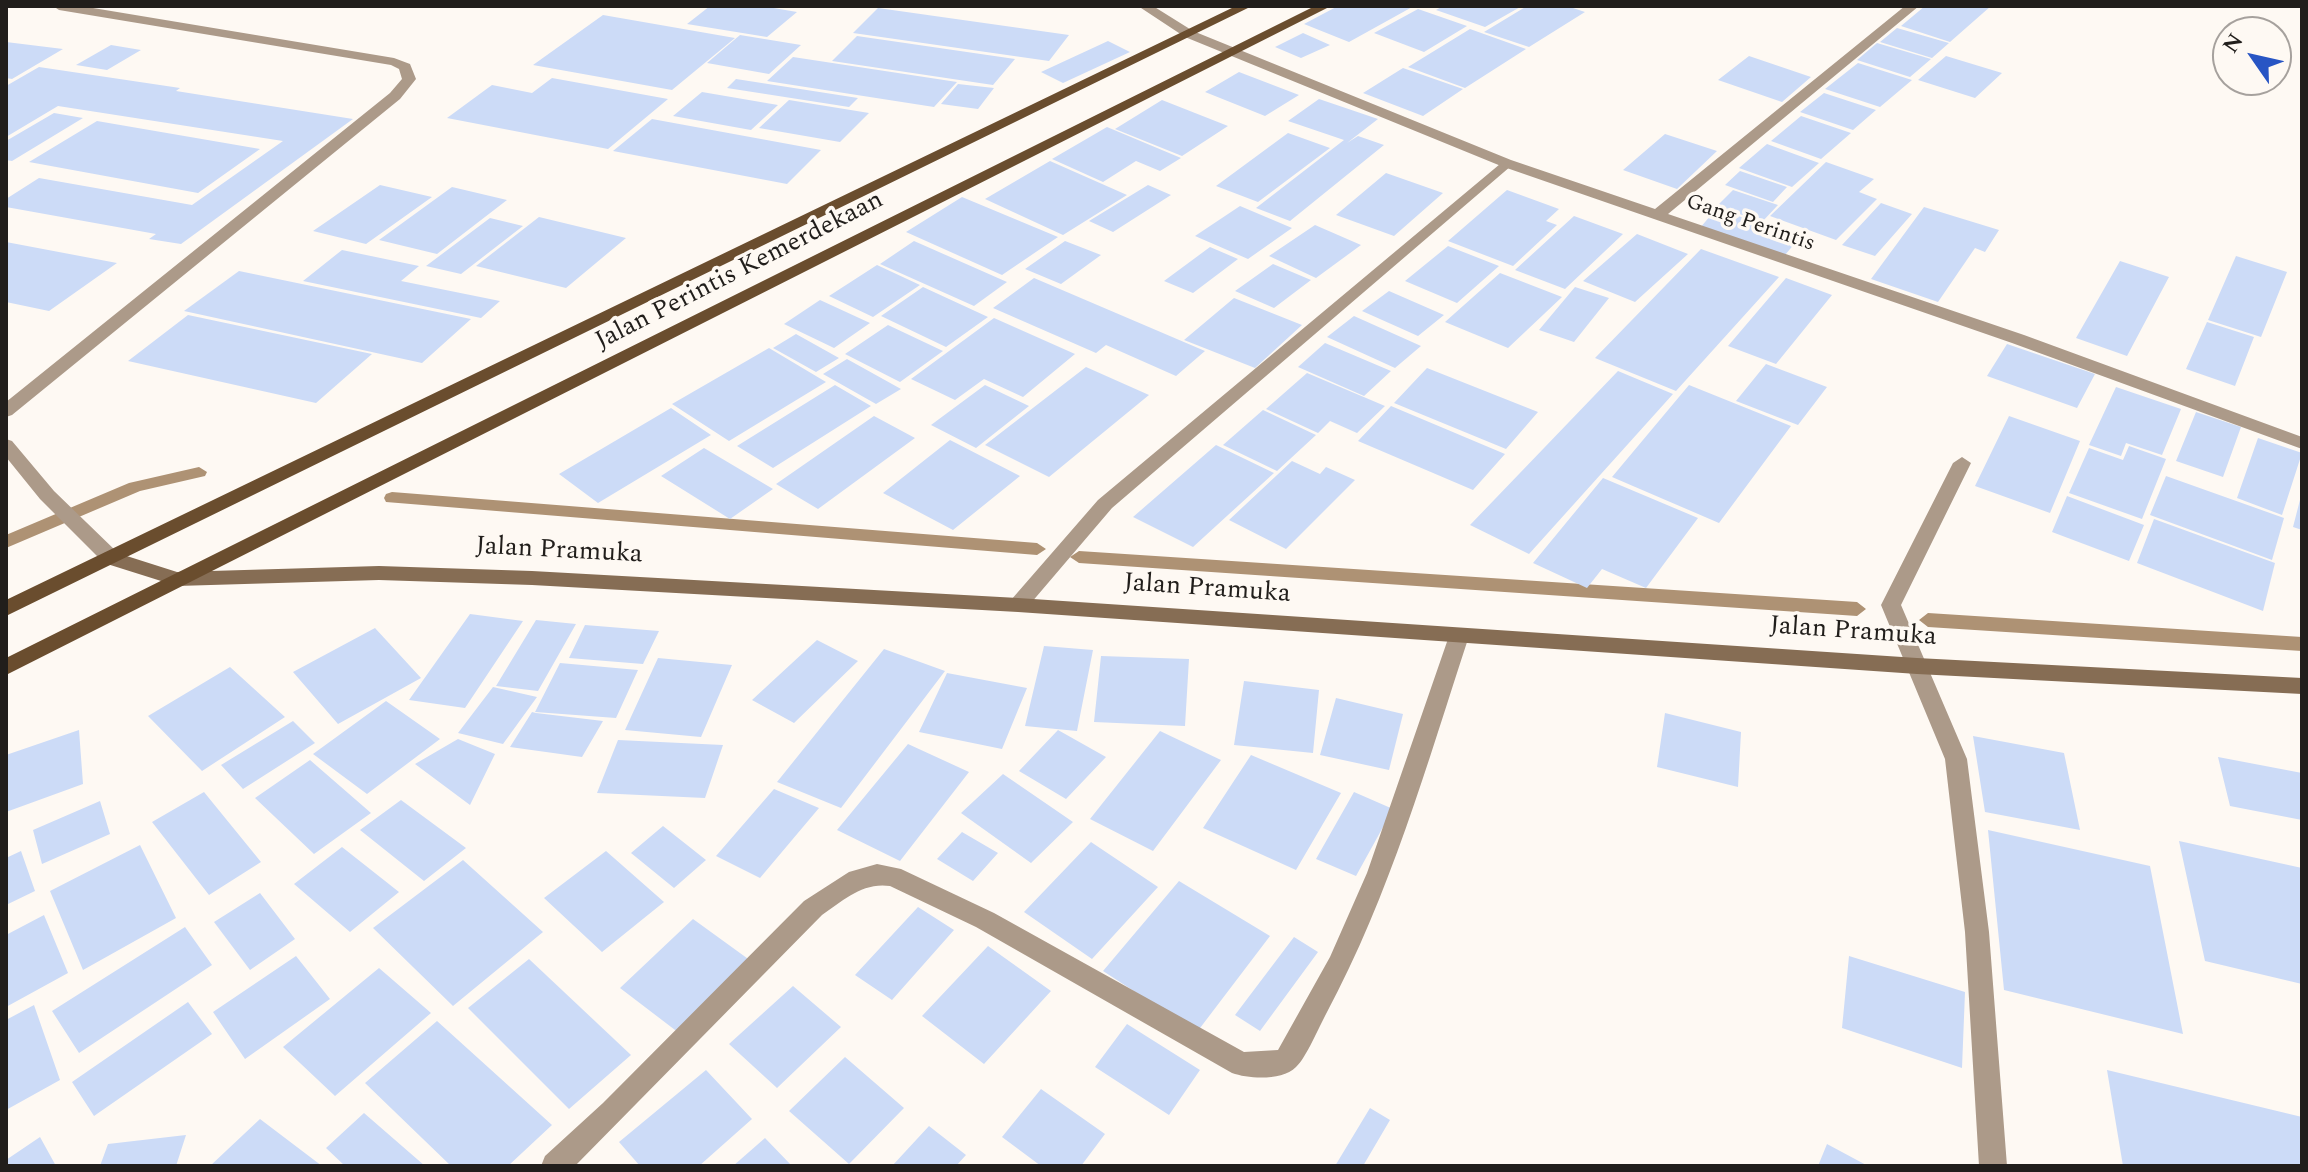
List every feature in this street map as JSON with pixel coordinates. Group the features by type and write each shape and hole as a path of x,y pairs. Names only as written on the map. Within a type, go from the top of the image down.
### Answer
{"main road":[{"name":"Jalan Perintis Kemerdekaan","path":"6,609 1246,6"},
{"name":"Jalan Perintis Kemerdekaan","path":"6,667 1325,6"},
{"name":"Jalan Pramuka","path":"111,558 177,579 379,573 500,577 1018,605 1917,666 2302,686"}],"street":[{"path":"6,411 395,96 409,79 405,67 394,62 59,6"},
{"name":"Gang Perintis","path":"1144,6 1189,34 1506,163 2301,440"},
{"path":"1656,216 1913,6"},
{"path":"1018,605 1105,504 1506,163"},
{"path":"6,445 47,495 111,558"},
{"path":"1962,463 1891,605 1956,759 1977,932 1993,1166"},
{"path":"555,1166 813,908 857,879 877,874 893,876 985,920 1241,1064 1272,1065 1287,1059 1340,963 1379,873 1459,636"}],"building":[{"path":"710,6 762,6 797,12 767,37 687,24"},
{"path":"1338,6 1414,6 1349,42 1304,24"},
{"path":"1443,6 1522,6 1485,27 1436,10"},
{"path":"1527,6 1567,6 1585,12 1529,47 1484,32"},
{"path":"1925,6 1991,6 1950,42 1901,26"},
{"path":"878,8 1069,35 1049,61 853,33"},
{"path":"1418,9 1467,26 1424,52 1374,33"},
{"path":"603,15 735,38 672,90 533,65"},
{"path":"1897,28 1949,43 1932,58 1880,42"},
{"path":"1470,29 1526,49 1465,88 1408,67"},
{"path":"1303,33 1330,45 1301,58 1275,47"},
{"path":"740,35 801,45 769,74 707,63"},
{"path":"857,36 1015,59 993,85 832,61"},
{"path":"1108,41 1130,52 1063,83 1041,72"},
{"path":"6,42 63,49 12,79 6,78"},
{"path":"1877,43 1931,59 1910,77 1857,60"},
{"path":"111,45 141,50 107,70 76,65"},
{"path":"1749,56 1811,77 1782,102 1718,80"},
{"path":"1946,56 2002,73 1975,98 1918,80"},
{"path":"793,57 957,82 934,107 767,81"},
{"path":"1858,63 1912,80 1880,107 1825,89"},
{"path":"39,67 353,119 181,244 149,239 156,234 6,207 6,199 39,178 192,205 283,141 58,106 6,137 6,86"},
{"path":"1403,68 1463,89 1423,116 1363,93"},
{"path":"1239,72 1299,95 1265,116 1205,92"},
{"path":"552,78 668,99 608,149 447,118 492,85 532,93"},
{"path":"736,79 858,98 849,107 727,88"},
{"path":"958,84 994,88 978,109 941,104"},
{"path":"702,92 778,105 751,130 673,116"},
{"path":"1824,93 1876,110 1853,130 1800,112"},
{"path":"1319,99 1378,119 1347,143 1358,136 1384,145 1290,221 1256,208 1344,140 1288,121"},
{"path":"789,100 869,113 840,142 759,128"},
{"path":"1162,100 1228,126 1182,156 1115,129"},
{"path":"54,113 83,118 12,161 6,160 6,141"},
{"path":"1801,116 1851,133 1821,159 1771,141"},
{"path":"652,119 821,150 787,184 613,151"},
{"path":"97,121 260,149 198,193 29,162"},
{"path":"1107,127 1181,158 1160,171 1136,161 1103,182 1052,159"},
{"path":"1288,133 1330,148 1258,202 1216,186"},
{"path":"1665,134 1717,151 1677,189 1623,170"},
{"path":"1767,144 1819,163 1792,187 1739,168"},
{"path":"1050,161 1127,195 1063,235 985,199"},
{"path":"1826,162 1874,179 1859,192 1877,199 1836,240 1770,216"},
{"path":"1740,171 1787,187 1773,202 1725,185"},
{"path":"1386,173 1443,193 1394,236 1336,215"},
{"path":"380,185 432,197 366,244 313,231"},
{"path":"1148,185 1171,195 1113,232 1089,221"},
{"path":"452,187 507,200 437,254 379,240"},
{"path":"1507,190 1559,209 1546,221 1557,225 1513,266 1448,241"},
{"path":"1733,190 1778,205 1762,222 1717,206"},
{"path":"962,197 1058,237 1002,275 906,232"},
{"path":"1881,203 1912,214 1875,256 1842,245"},
{"path":"1240,206 1292,228 1248,259 1195,236"},
{"path":"1924,207 1999,230 1985,252 1975,248 1938,302 1871,279"},
{"path":"1716,209 1801,236 1785,255 1700,228"},
{"path":"1574,216 1623,234 1565,289 1515,270"},
{"path":"539,217 626,238 566,288 476,266"},
{"path":"490,218 523,226 461,274 426,266"},
{"path":"1315,225 1361,245 1316,278 1269,256"},
{"path":"1637,234 1688,254 1635,302 1583,281"},
{"path":"914,241 1007,282 974,306 880,264"},
{"path":"1065,241 1101,255 1061,284 1025,269"},
{"path":"6,242 117,263 49,311 6,302"},
{"path":"1448,246 1499,266 1457,303 1405,281"},
{"path":"1210,247 1238,259 1193,293 1164,281"},
{"path":"1701,249 1779,277 1676,391 1595,358"},
{"path":"342,250 419,266 401,281 500,301 481,318 303,281"},
{"path":"2236,256 2287,272 2261,337 2208,320"},
{"path":"2120,261 2169,277 2127,356 2076,338"},
{"path":"1273,264 1311,280 1274,308 1235,291"},
{"path":"877,265 920,285 873,317 829,296"},
{"path":"239,271 471,319 422,363 184,311"},
{"path":"1500,273 1562,297 1508,348 1445,322"},
{"path":"1034,278 1205,351 1176,376 1106,345 1096,353 993,308"},
{"path":"1786,278 1832,295 1776,364 1728,346"},
{"path":"923,287 988,317 946,347 881,316"},
{"path":"1575,287 1609,298 1574,342 1539,330"},
{"path":"1389,291 1444,315 1418,336 1362,311"},
{"path":"1234,298 1302,325 1255,368 1184,340"},
{"path":"820,300 870,323 834,348 784,324"},
{"path":"188,315 372,354 316,403 128,361"},
{"path":"1354,316 1421,346 1395,368 1327,337"},
{"path":"994,318 1075,354 1023,397 984,379 955,400 911,379"},
{"path":"2207,322 2254,337 2235,386 2186,369"},
{"path":"888,325 943,351 900,382 845,354"},
{"path":"796,334 839,358 816,372 773,348"},
{"path":"1325,343 1391,371 1364,396 1298,367"},
{"path":"2007,344 2095,374 2077,408 1987,376"},
{"path":"769,348 826,382 729,441 672,404"},
{"path":"847,359 901,389 876,404 823,374"},
{"path":"1766,364 1827,387 1798,425 1736,401"},
{"path":"1086,367 1149,395 1049,477 985,445"},
{"path":"1427,368 1538,412 1506,449 1394,403"},
{"path":"1618,371 1673,394 1529,554 1470,525"},
{"path":"1307,373 1385,406 1357,433 1330,421 1318,433 1266,409"},
{"path":"835,385 871,406 773,468 737,446"},
{"path":"985,385 1029,406 976,448 931,425"},
{"path":"1689,385 1791,426 1719,523 1612,477"},
{"path":"2116,387 2181,409 2162,455 2126,443 2121,456 2089,445"},
{"path":"1391,406 1505,454 1473,490 1358,441"},
{"path":"671,408 711,435 598,503 559,474"},
{"path":"1263,410 1316,435 1277,471 1223,445"},
{"path":"2196,412 2241,427 2223,477 2176,461"},
{"path":"874,416 915,438 818,509 776,484"},
{"path":"2009,416 2080,441 2050,513 1975,486"},
{"path":"2258,438 2302,453 2282,515 2237,498"},
{"path":"950,440 1020,476 953,530 883,493"},
{"path":"1216,445 1274,473 1193,547 1133,517"},
{"path":"2129,446 2166,459 2142,519 2069,493 2089,448 2123,460"},
{"path":"704,448 773,489 730,519 661,476"},
{"path":"1292,461 1320,474 1326,467 1355,480 1286,549 1229,520"},
{"path":"2166,476 2284,518 2272,560 2150,515"},
{"path":"1603,478 1698,518 1646,588 1602,569 1587,588 1533,563"},
{"path":"2067,496 2144,525 2129,561 2052,532"},
{"path":"2302,496 2302,530 2293,527"},
{"path":"2154,519 2275,563 2263,611 2137,563"},
{"path":"470,614 523,621 465,708 409,700"},
{"path":"536,620 576,624 538,691 496,686"},
{"path":"585,625 659,631 643,664 569,658"},
{"path":"375,628 421,678 338,724 293,672"},
{"path":"817,640 858,661 794,723 752,700"},
{"path":"1044,646 1093,650 1077,731 1025,726"},
{"path":"884,649 945,671 841,808 777,782"},
{"path":"1101,656 1189,659 1185,726 1094,722"},
{"path":"658,658 732,665 701,737 625,730"},
{"path":"560,663 638,670 616,718 535,712"},
{"path":"230,667 285,717 202,771 148,716"},
{"path":"947,673 1027,688 1002,749 919,732"},
{"path":"1244,681 1319,690 1313,753 1234,745"},
{"path":"493,687 537,697 503,744 458,733"},
{"path":"1336,698 1403,714 1389,770 1320,755"},
{"path":"386,701 440,739 367,794 313,754"},
{"path":"532,712 603,721 582,757 510,747"},
{"path":"1665,713 1741,732 1738,787 1657,767"},
{"path":"293,721 315,743 243,789 221,765"},
{"path":"79,730 83,784 6,812 6,755"},
{"path":"1058,730 1106,757 1066,799 1019,771"},
{"path":"1160,731 1221,760 1153,851 1090,819"},
{"path":"1973,736 2064,753 2080,830 1985,812"},
{"path":"458,739 495,754 470,805 415,764"},
{"path":"618,740 723,745 705,798 597,793"},
{"path":"908,744 969,772 900,861 837,830"},
{"path":"1251,755 1341,793 1296,870 1203,828"},
{"path":"2218,757 2302,773 2302,820 2230,806"},
{"path":"310,760 371,813 314,854 255,798"},
{"path":"1003,774 1073,822 1031,863 961,813"},
{"path":"774,789 819,808 760,878 716,856"},
{"path":"204,792 261,862 209,895 152,822"},
{"path":"1354,792 1393,809 1356,876 1316,859"},
{"path":"401,800 466,848 424,881 360,830"},
{"path":"100,801 110,834 42,864 33,830"},
{"path":"663,826 706,860 674,888 631,853"},
{"path":"1988,830 2150,866 2183,1034 2004,990"},
{"path":"962,832 998,853 973,881 937,859"},
{"path":"2179,841 2302,868 2302,984 2205,961"},
{"path":"1091,842 1158,887 1092,959 1024,912"},
{"path":"140,845 176,918 83,970 50,891"},
{"path":"342,847 399,892 350,932 294,884"},
{"path":"21,851 35,891 6,905 6,858"},
{"path":"606,851 664,902 602,952 544,898"},
{"path":"463,860 543,932 453,1006 373,928"},
{"path":"1179,881 1270,936 1197,1032 1103,971"},
{"path":"260,893 295,939 250,970 214,922"},
{"path":"918,907 954,930 892,1000 855,975"},
{"path":"44,915 68,973 6,1007 6,935"},
{"path":"693,919 751,961 679,1033 620,988"},
{"path":"185,927 212,965 79,1053 52,1011"},
{"path":"1294,937 1318,952 1260,1031 1235,1015"},
{"path":"988,946 1051,991 984,1064 922,1016"},
{"path":"296,956 330,999 245,1059 213,1012"},
{"path":"1849,956 1965,992 1962,1068 1842,1028"},
{"path":"529,959 631,1055 569,1109 468,1008"},
{"path":"379,968 431,1013 335,1096 283,1047"},
{"path":"793,986 841,1027 777,1088 729,1044"},
{"path":"188,1002 212,1034 94,1116 72,1082"},
{"path":"34,1005 60,1080 6,1110 6,1020"},
{"path":"437,1021 552,1125 508,1166 451,1166 365,1083"},
{"path":"1127,1024 1200,1070 1169,1115 1095,1067"},
{"path":"845,1057 904,1108 849,1164 789,1111"},
{"path":"706,1070 752,1119 699,1166 640,1166 619,1142"},
{"path":"2107,1070 2302,1117 2302,1166 2123,1166"},
{"path":"1041,1089 1105,1134 1081,1166 1041,1166 1002,1137"},
{"path":"1370,1108 1390,1120 1363,1166 1335,1166"},
{"path":"364,1113 425,1166 345,1166 326,1148"},
{"path":"260,1119 322,1166 210,1166"},
{"path":"929,1126 966,1155 956,1166 892,1166"},
{"path":"186,1135 176,1166 100,1166 108,1144"},
{"path":"40,1137 56,1166 6,1166 6,1160"},
{"path":"765,1138 792,1166 733,1166"},
{"path":"1827,1144 1868,1166 1818,1166"}],"waterway":[{"path":"6,542 135,487 199,472"},
{"path":"392,498 1037,549"},
{"path":"1079,557 1857,609"},
{"path":"1928,620 2302,644"}]}
